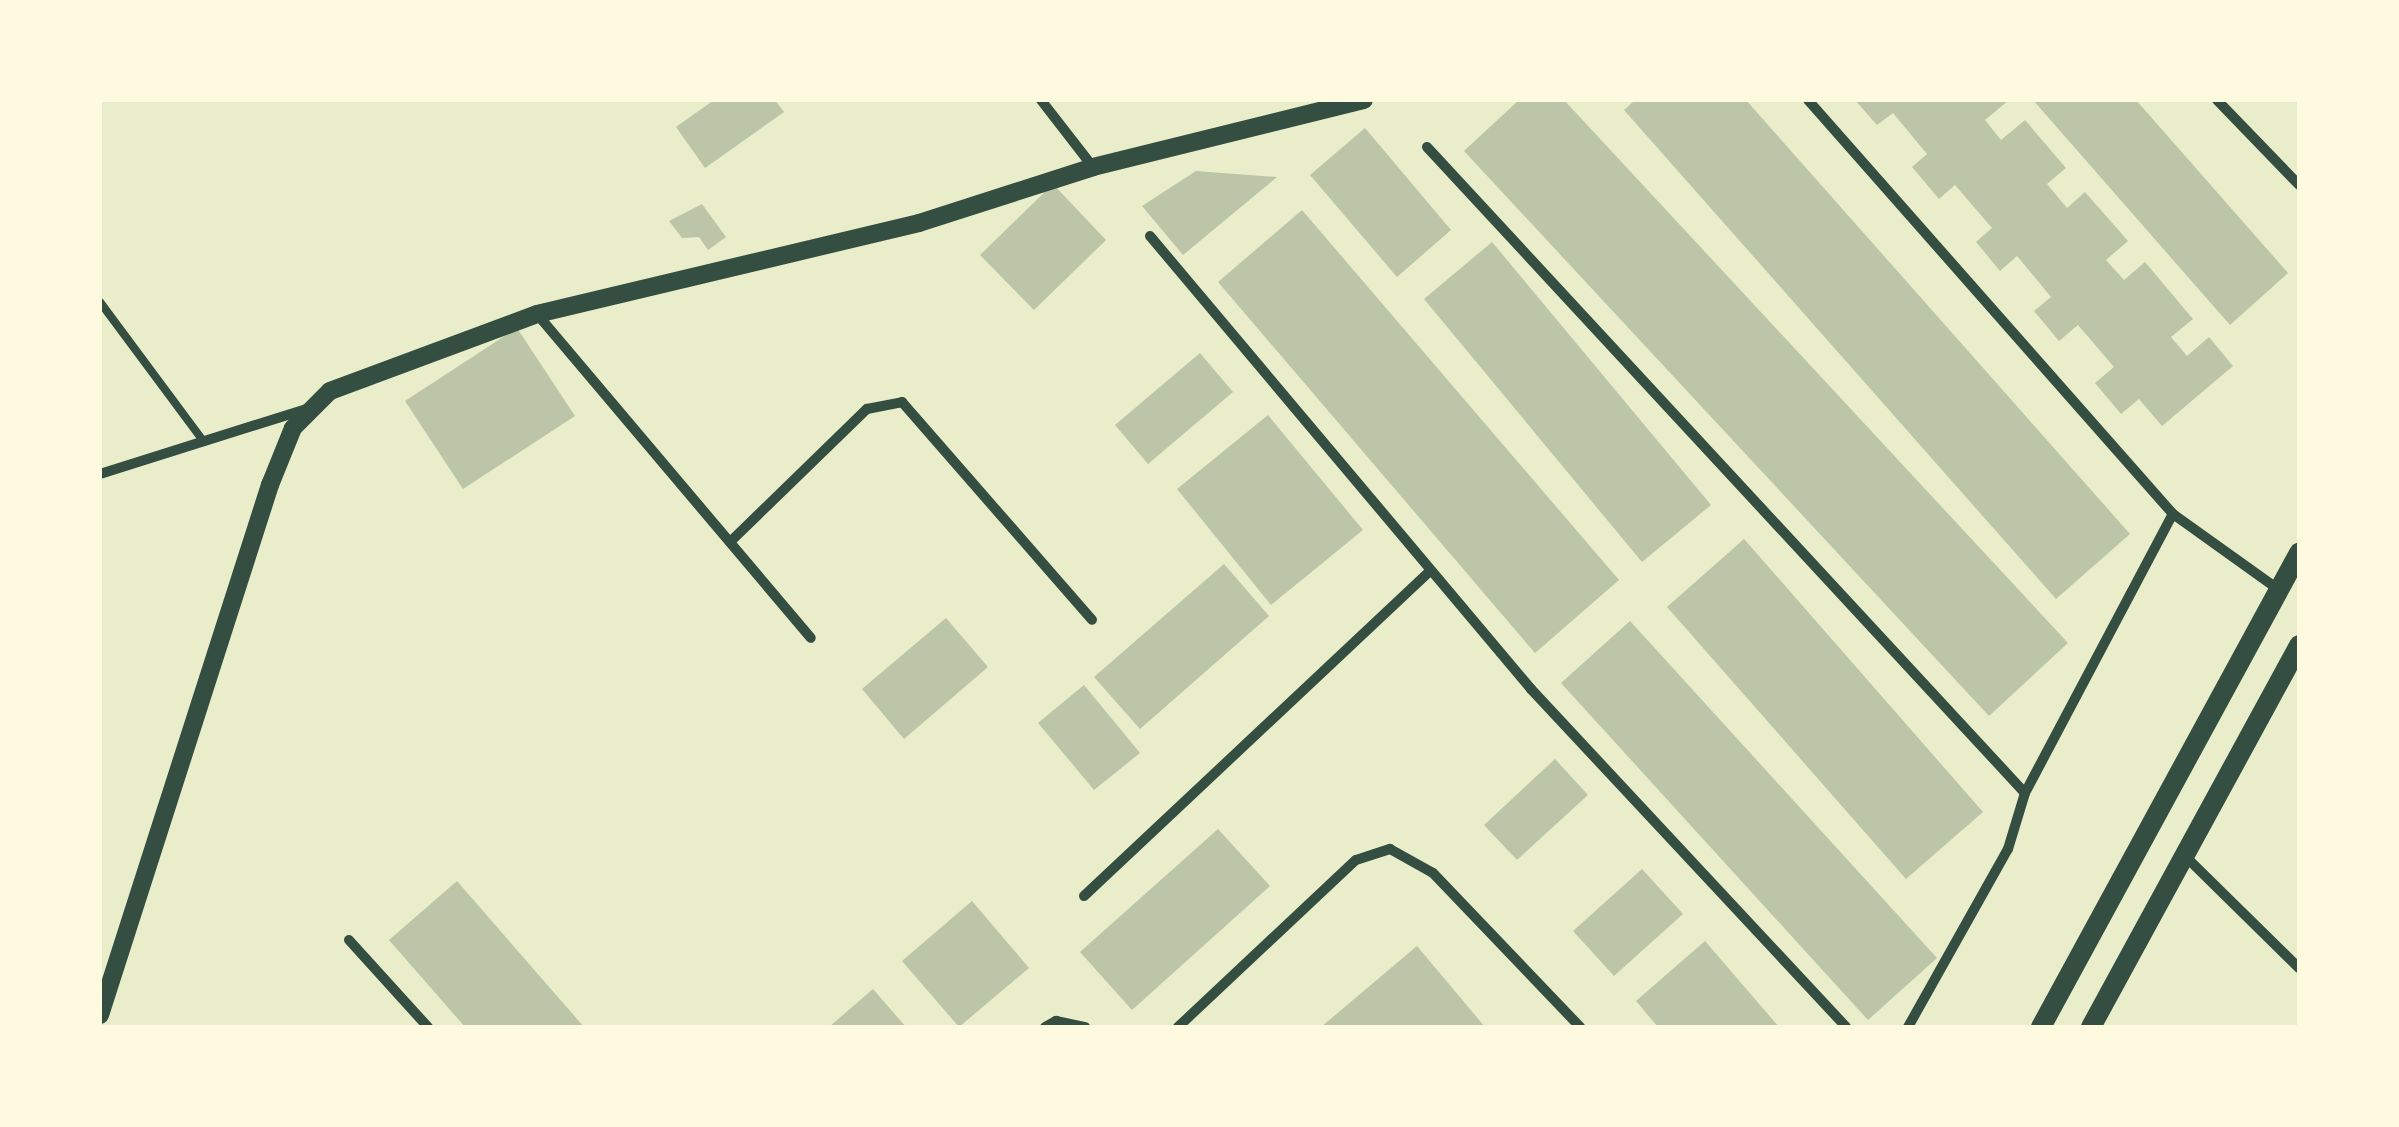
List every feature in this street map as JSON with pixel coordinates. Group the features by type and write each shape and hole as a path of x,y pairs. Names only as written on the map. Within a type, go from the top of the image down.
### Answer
{"main road":[{"path":"2050,1023 2299,553"},
{"path":"2091,1027 2299,645"}],"street":[{"path":"1040,100 1093,168"},
{"path":"100,474 311,407 364,374 538,314 919,223 1093,168 1364,100"},
{"path":"1808,100 2173,514 2279,590"},
{"path":"2217,100 2299,185"},
{"path":"1427,147 2025,794"},
{"path":"1150,236 1429,572 1846,1027"},
{"path":"538,314 811,638"},
{"path":"730,542 867,409 902,402 1092,620"},
{"path":"100,1015 270,485 294,428 311,407"},
{"path":"1908,1027 2008,849 2025,794 2173,514"},
{"path":"1084,896 1429,572"},
{"path":"1186,1024 1356,860 1390,849 1433,873 1580,1027"},
{"path":"2184,856 2299,968"},
{"path":"350,940 428,1027"},
{"path":"1046,1027 1056,1021 1085,1027"}],"lane":[{"path":"100,302 204,442"}],"building":[{"path":"714,100 775,100 784,112 705,168 676,127"},
{"path":"1519,100 1564,100 2068,643 1989,716 1464,151"},
{"path":"1635,100 1746,100 2130,534 2056,599 1624,110"},
{"path":"1855,100 2009,100 1985,120 2001,140 2025,120 2066,168 2047,184 2067,208 2085,192 2128,241 2106,260 2124,280 2145,262 2193,319 2171,337 2187,356 2209,337 2233,366 2162,426 2139,399 2121,414 2095,383 2114,367 2078,325 2059,341 2034,311 2051,297 2017,256 2000,271 1976,242 1992,228 1955,185 1939,199 1912,167 1927,154 1893,113 1877,125"},
{"path":"2033,100 2136,100 2288,273 2230,325"},
{"path":"1365,128 1451,230 1397,277 1310,175"},
{"path":"1196,171 1277,177 1183,255 1142,206"},
{"path":"1053,184 1106,240 1034,310 980,255"},
{"path":"702,204 726,237 708,250 699,237 682,238 669,221"},
{"path":"1302,210 1619,580 1535,653 1218,282"},
{"path":"1492,242 1711,505 1642,562 1424,299"},
{"path":"517,328 575,416 463,489 405,401"},
{"path":"1200,353 1233,392 1148,464 1115,425"},
{"path":"1268,415 1363,530 1271,605 1177,489"},
{"path":"1744,539 1983,812 1906,879 1667,607"},
{"path":"1224,564 1269,616 1140,729 1094,677"},
{"path":"946,618 988,667 904,739 862,689"},
{"path":"1630,621 1937,958 1868,1020 1561,683"},
{"path":"1084,685 1140,753 1094,790 1038,723"},
{"path":"1555,759 1588,795 1517,860 1484,825"},
{"path":"1218,829 1270,886 1132,1010 1080,952"},
{"path":"1642,869 1683,914 1614,976 1573,931"},
{"path":"457,881 584,1027 465,1027 389,940"},
{"path":"972,901 1029,968 959,1027 902,961"},
{"path":"1705,941 1779,1027 1658,1027 1636,1001"},
{"path":"1417,946 1485,1027 1321,1027"},
{"path":"873,989 906,1027 829,1027"}]}
